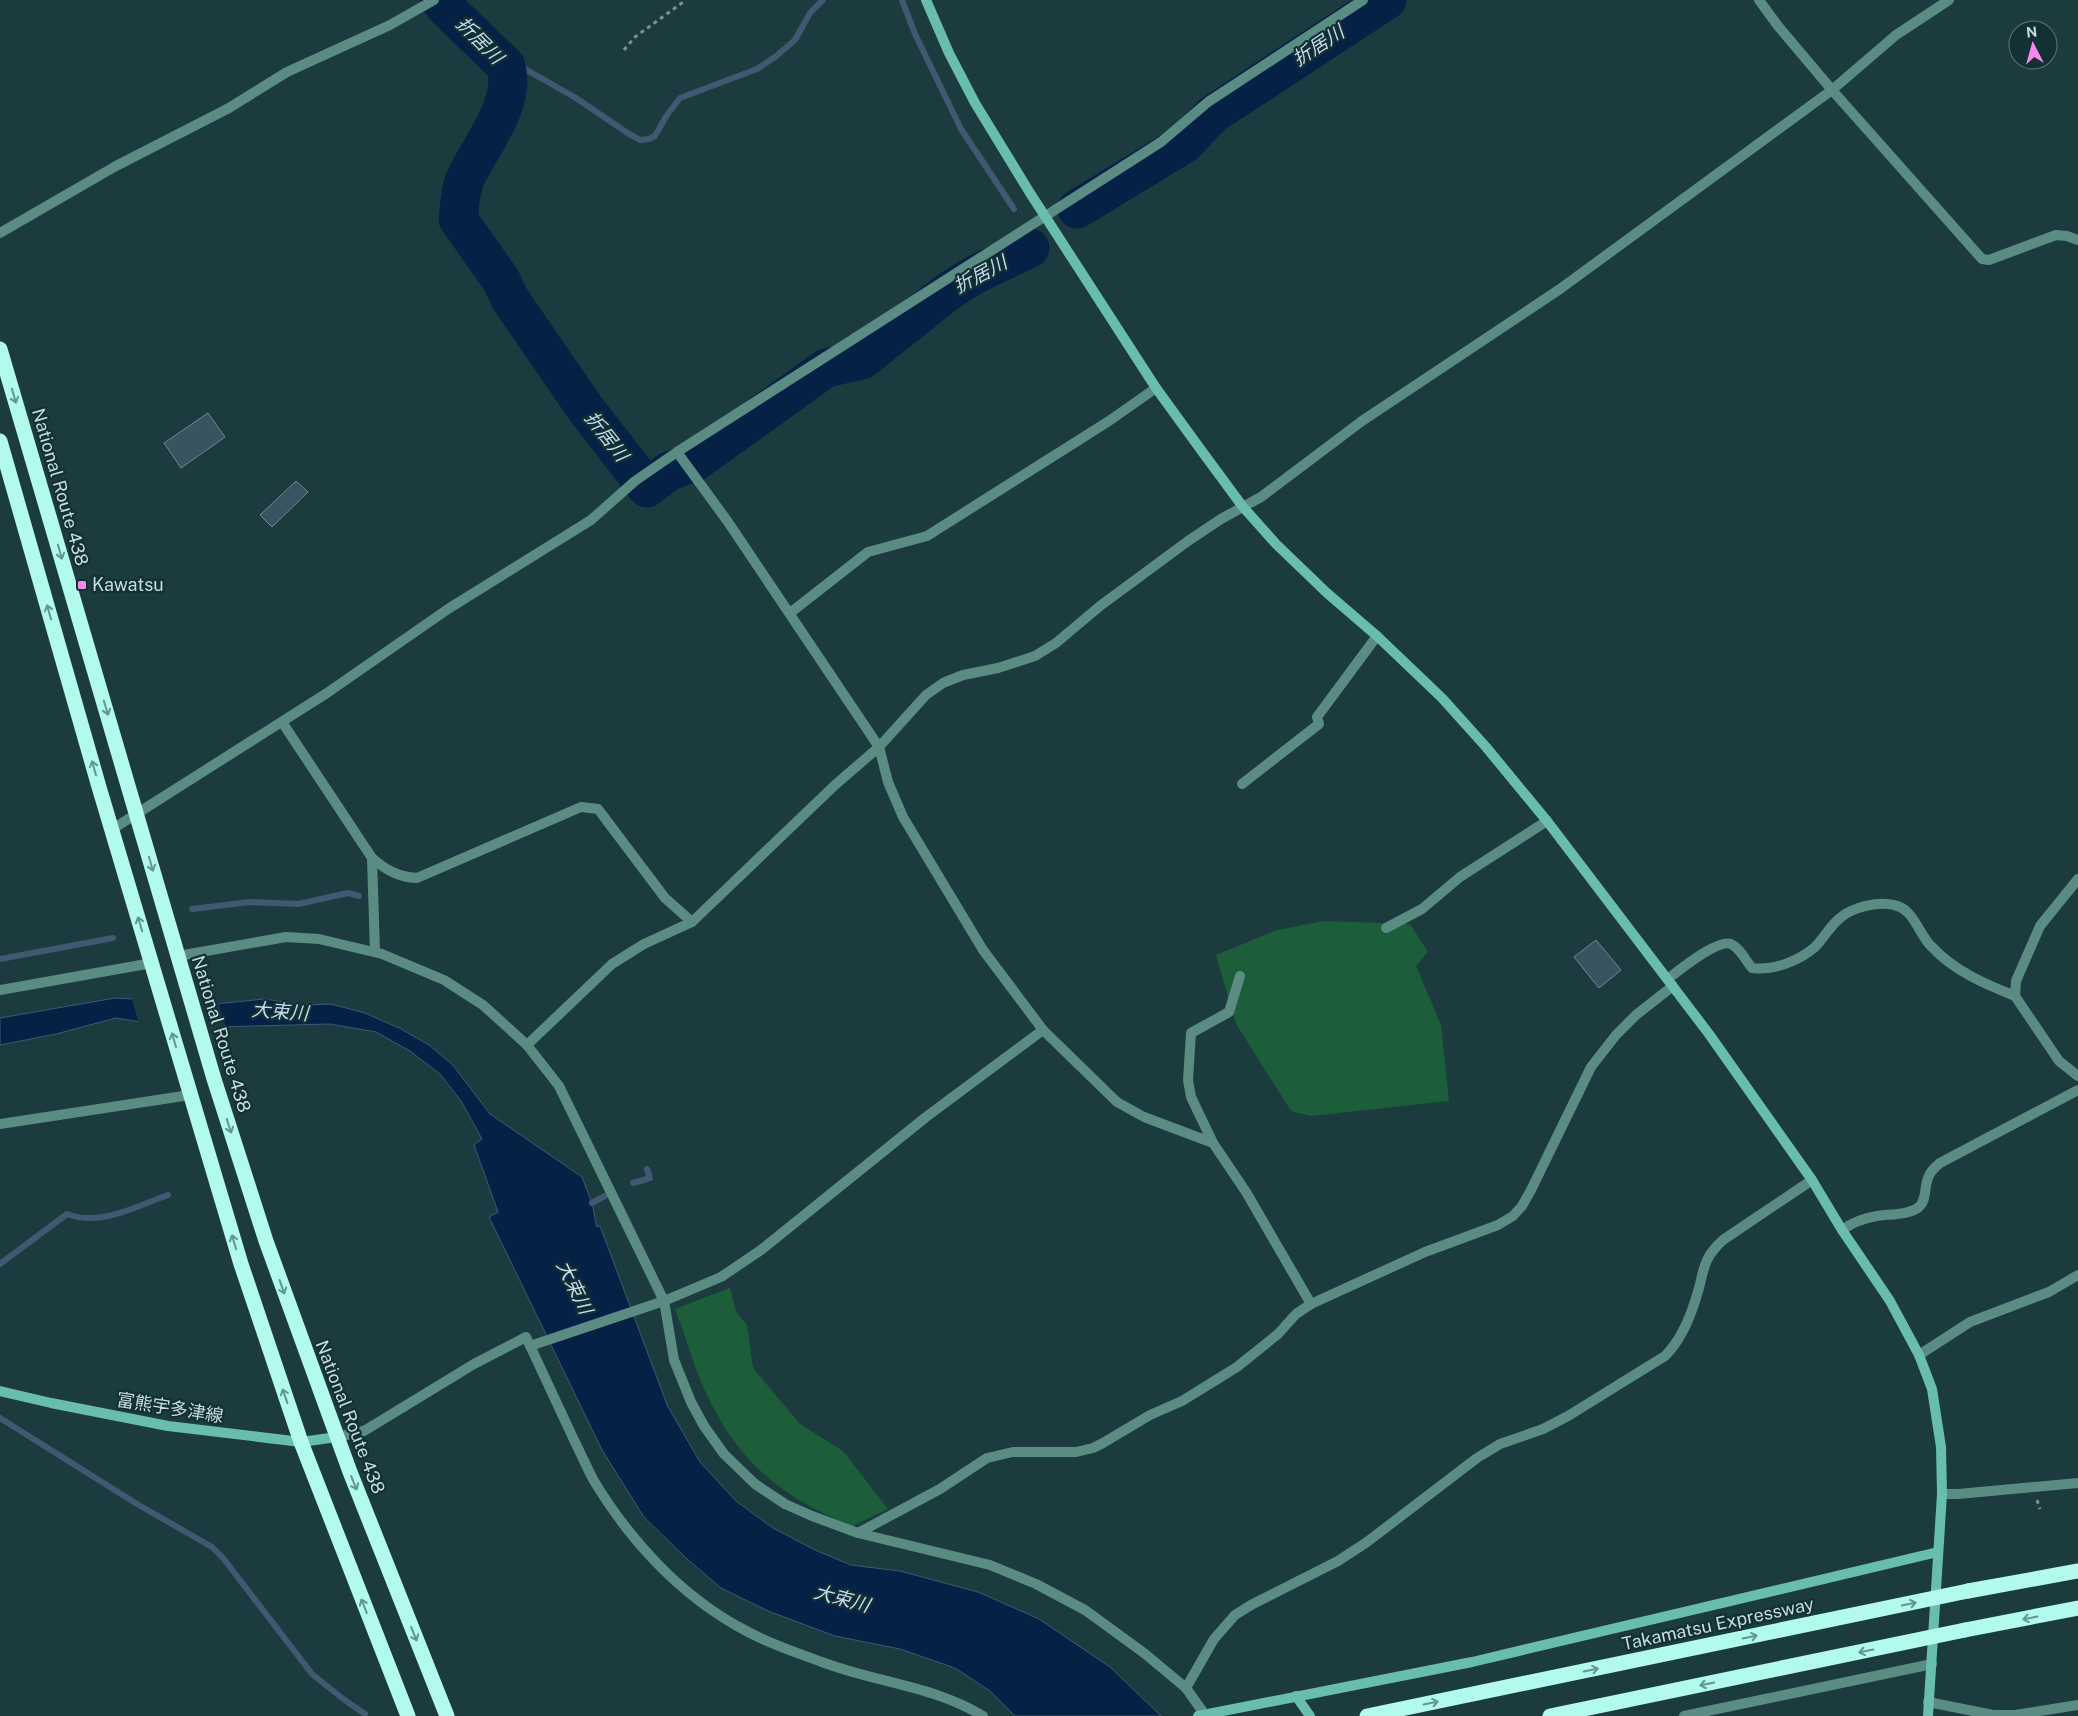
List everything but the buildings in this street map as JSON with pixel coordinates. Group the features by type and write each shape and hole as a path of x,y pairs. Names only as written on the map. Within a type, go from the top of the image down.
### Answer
{"highway":[{"name":"National Route 438","path":"0,349 214,1080 266,1240 337,1438 447,1716"},
{"path":"0,440 188,1091 241,1264 301,1442 408,1716"},
{"name":"Takamatsu Expressway","path":"1367,1716 2078,1571"},
{"path":"1550,1716 2078,1608"}],"street":[{"path":"926,0 949,53 975,103 1045,217 1156,388 1244,507 1276,544 1442,698 1486,747 1547,821 1670,983 1812,1180 1842,1230 1890,1301 1919,1355 1932,1389 1941,1446 1942,1494 1928,1716"},
{"path":"112,830 327,694 448,609 591,520 644,475 680,455 1045,217 1068,200 1161,142 1208,102 1363,0"},
{"path":"1759,0 1778,26 1832,90 1982,259 1989,260 2056,235 2078,240"},
{"path":"527,1045 612,964 644,944 692,922 835,785 879,747 926,695 943,684 963,675 998,668 1035,656 1056,643 1100,606 1188,541 1261,497 1362,422 1560,289 1832,90 1896,35 1949,0"},
{"path":"0,233 116,166 229,108 287,72 390,25 431,2"},
{"path":"790,613 868,552 927,536 1109,421 1156,388"},
{"path":"680,455 790,613 879,747 888,782 903,817 983,950 1043,1030 1117,1102 1144,1117 1213,1143"},
{"path":"1242,784 1320,724 1318,717 1377,636"},
{"path":"282,722 372,858 387,870 404,877 417,878 581,807 598,808 664,898 692,922"},
{"path":"1386,928 1422,909 1460,877 1547,821"},
{"path":"372,858 375,952"},
{"path":"2015,996 2016,981 2040,926 2078,879"},
{"path":"858,1533 940,1489 987,1458 1013,1452 1076,1452 1093,1448 1150,1415 1182,1401 1237,1367 1278,1334 1296,1314 1311,1304 1424,1252 1498,1225 1513,1216 1522,1206 1531,1190 1591,1066 1616,1035 1670,983 1714,948 1723,944 1729,943 1735,946 1752,968 1776,967 1814,947 1840,917 1852,910 1883,904 1901,906 1910,914 1930,945 1944,958 1973,979 2015,996 2059,1061 2078,1076"},
{"path":"179,960 286,937 319,939 375,952 444,980 483,1005 527,1045 559,1086 664,1301 674,1360 691,1402 704,1426 724,1454 755,1484 785,1504 858,1533 990,1565 1036,1584 1085,1610 1144,1653 1186,1688 1201,1715 1472,1662 1938,1552"},
{"path":"0,990 153,967"},
{"path":"1240,976 1229,1012 1191,1033 1188,1080 1191,1098 1213,1143 1246,1192 1311,1304"},
{"path":"533,1344 664,1301 721,1277 761,1250 926,1117 1043,1030"},
{"path":"1842,1230 1855,1221 1913,1211 1921,1206 1928,1179 1932,1170 1940,1163 2078,1090"},
{"path":"0,1124 188,1091"},
{"path":"1186,1688 1214,1639 1235,1615 1346,1556 1477,1458 1500,1444 1543,1428 1568,1416 1665,1356 1675,1345 1696,1299 1704,1265 1712,1250 1723,1240 1812,1180"},
{"path":"1919,1355 1970,1322 2049,1292 2078,1275"},
{"path":"337,1438 364,1431 474,1364 526,1337 533,1344 593,1479 612,1509 662,1568 698,1601 740,1628 775,1645 834,1667 927,1690 962,1703 983,1716"},
{"name":"富熊宇多津線","path":"0,1391 168,1426 301,1442 337,1438"},
{"path":"1942,1494 2078,1483"},
{"path":"1684,1716 1932,1664"},
{"path":"1296,1696 1310,1716"},
{"path":"1928,1702 1993,1715 2015,1716 2078,1705"}],"path":[{"path":"624,50 635,37 686,0"}],"green space":[{"path":"1324,921 1410,924 1428,952 1416,966 1441,1025 1449,1101 1311,1116 1291,1111 1236,1024 1216,955 1277,930"},
{"path":"730,1288 736,1312 747,1325 753,1368 800,1424 843,1451 888,1509 852,1526 827,1515 784,1490 766,1476 733,1440 702,1385 675,1309"}],"water":[{"path":"433,0 449,0 483,38 474,43"},
{"name":"大束川","path":"115,998 216,1004 264,999 305,1005 331,1004 365,1013 401,1029 429,1045 452,1064 490,1114 582,1177 592,1203 597,1227 600,1226 668,1407 700,1462 736,1501 773,1528 815,1550 851,1565 900,1571 978,1592 1039,1619 1110,1667 1161,1716 1015,1716 990,1691 955,1668 900,1649 835,1636 768,1611 721,1588 686,1558 644,1517 602,1450 489,1217 498,1212 474,1145 482,1139 461,1101 440,1074 410,1051 376,1032 330,1024 177,1028 116,1018 56,1034 0,1045 0,1018"}],"pier":[{"path":"131,996 218,1001 226,1029 176,1030 139,1024"}],"waterway":[{"name":"折居川","path":"440,0 506,66 508,81 506,95 496,123 464,182 458,219 501,280 510,299 585,408 647,488 669,471 695,462 826,368 862,360 950,290 976,274 1030,248"},
{"path":"506,66 525,69 576,98 629,134 640,140 649,139 655,136 667,115 680,98 757,69 775,57 795,40 810,13 823,0"},
{"path":"902,0 915,34 961,129 1014,209"},
{"name":"折居川","path":"1077,209 1184,144 1213,114 1387,0"},
{"path":"192,909 250,902 298,904 348,893 359,896"},
{"path":"0,959 113,938"},
{"path":"633,1183 650,1178 647,1169"},
{"path":"0,1264 67,1214 92,1218 105,1217 168,1195"},
{"path":"592,1203 605,1196"},
{"path":"0,1418 137,1504 212,1547 223,1558 312,1674 365,1714"}],"place":[{"name":"Kawatsu","path":"82,585"}]}
